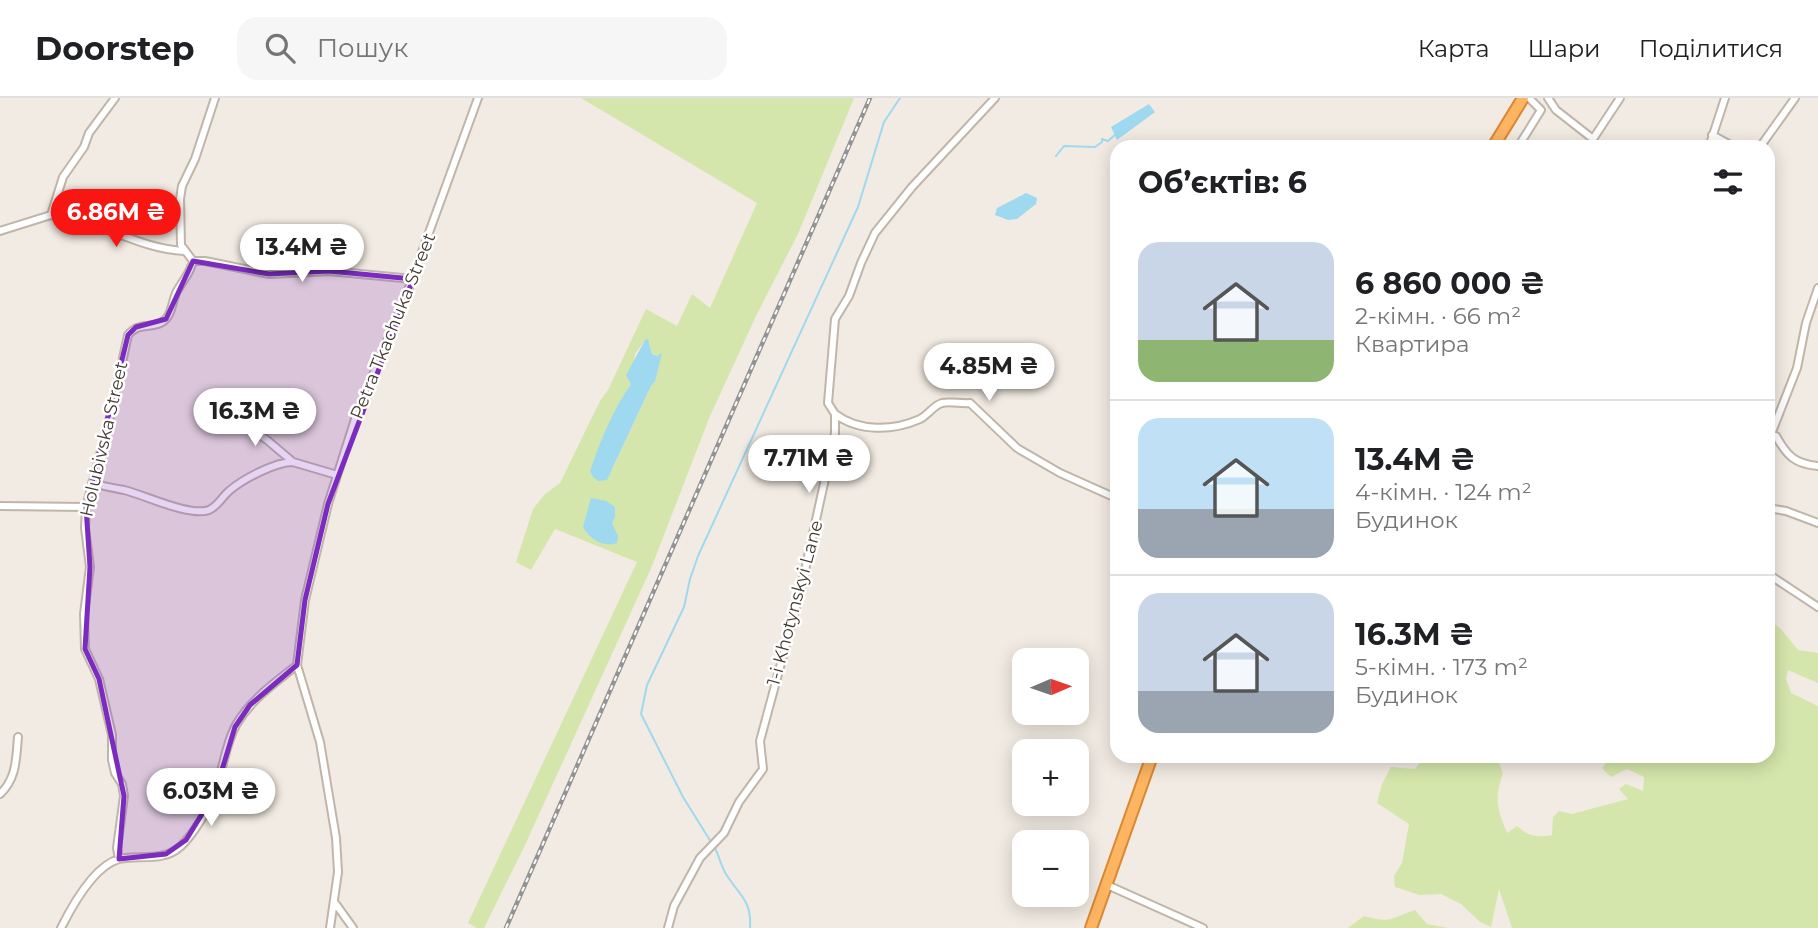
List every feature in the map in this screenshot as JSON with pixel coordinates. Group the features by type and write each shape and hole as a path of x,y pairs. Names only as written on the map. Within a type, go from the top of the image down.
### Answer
{"highway":[{"path":"1497,140 1523,98"},
{"path":"1091,928 1149,763"}],"street":[{"path":"51,215 63,177 84,147 89,133 115,98"},
{"path":"215,98 183,186 180,234 184,251 193,261 270,274 329,271 412,279"},
{"name":"Petra Tkachuka Street","path":"330,928 338,872 336,838 320,742 297,665 305,600 328,504 356,416 412,279 478,98"},
{"name":"1-i Khotynskyi Lane","path":"668,928 674,906 701,858 724,833 739,802 763,769 760,741 800,593 835,433 835,414 828,403 835,319 849,296 860,263 875,233 912,187 995,98"},
{"path":"1522,140 1541,110 1529,98"},
{"path":"1548,98 1556,110 1593,139 1620,98"},
{"path":"1711,140 1725,98"},
{"path":"1765,140 1795,98"},
{"path":"1713,135 1722,140"},
{"path":"0,231 51,215 66,216 167,250 184,251"},
{"name":"Holubivska Street","path":"119,859 118,839 124,796 115,773 112,734 99,679 85,649 84,614 90,567 85,528 86,507 128,335 136,327 158,324 166,319 176,292 191,271 193,261"},
{"path":"1775,423 1797,368 1806,323 1818,288"},
{"path":"835,414 858,426 886,428 920,418 941,403 970,404 1017,449 1060,473 1110,495"},
{"path":"232,416 293,462"},
{"path":"1775,436 1793,460 1818,466"},
{"path":"92,483 125,490 186,510 208,510 227,492 247,479 285,462 337,475"},
{"path":"0,506 86,507"},
{"path":"1775,510 1818,523"},
{"path":"1775,579 1818,607"},
{"path":"61,928 77,899 104,867 119,859 152,858 178,849 215,793 235,727 250,705 297,665"},
{"path":"0,794 9,785 14,774 18,737"},
{"path":"1105,884 1203,928"},
{"path":"335,903 353,928"}],"highlighted area":[{"path":"193,261 269,274 329,271 413,279 328,504 305,600 297,665 250,705 235,727 215,793 186,840 166,854 119,859 124,796 99,679 85,649 90,567 86,507 128,335 136,327 166,319"}],"green space":[{"path":"581,98 854,98 798,234 710,416 652,566 525,845 484,928 477,928 468,923 637,562 555,529 531,570 516,562 533,509 545,494 560,483 646,309 677,326 692,294 710,308 757,203","holes":["645,340 649,342 652,354 661,354 655,382 612,470 590,471 608,426 631,384 635,354"]},
{"path":"1775,624 1798,650 1818,653 1818,683 1788,670 1786,679 1791,693 1818,706 1818,928 1512,928 1499,889 1491,927 1480,922 1461,904 1441,894 1420,895 1395,887 1394,876 1402,863 1409,824 1377,803 1382,784 1391,767 1415,769 1420,763 1499,763 1503,773 1498,790 1498,803 1507,833 1517,826 1529,834 1542,836 1552,835 1553,817 1559,811 1572,814 1628,799 1619,789 1626,784 1643,791 1644,777 1627,769 1611,777 1602,768 1606,763 1775,763"},
{"path":"1415,910 1427,924 1448,928 1348,928 1364,916 1386,920"}],"water":[{"path":"1149,104 1155,112 1117,140 1111,127"},
{"path":"1026,193 1037,198 1036,204 1017,219 1008,220 995,215 997,208"},
{"path":"648,339 652,354 657,356 662,353 655,382 607,480 598,481 590,471 613,415 631,384 626,375"},
{"path":"591,498 606,501 615,507 612,523 618,536 617,543 597,541 583,527"}],"waterway":[{"path":"711,842 683,797 641,714 647,685 684,607 698,556 858,207 884,122 900,98"},
{"path":"1056,156 1064,146 1095,147 1102,139 1108,141 1116,134"},
{"path":"715,848 724,871 747,904 750,928"}],"railway":[{"path":"506,928 870,98"}]}
